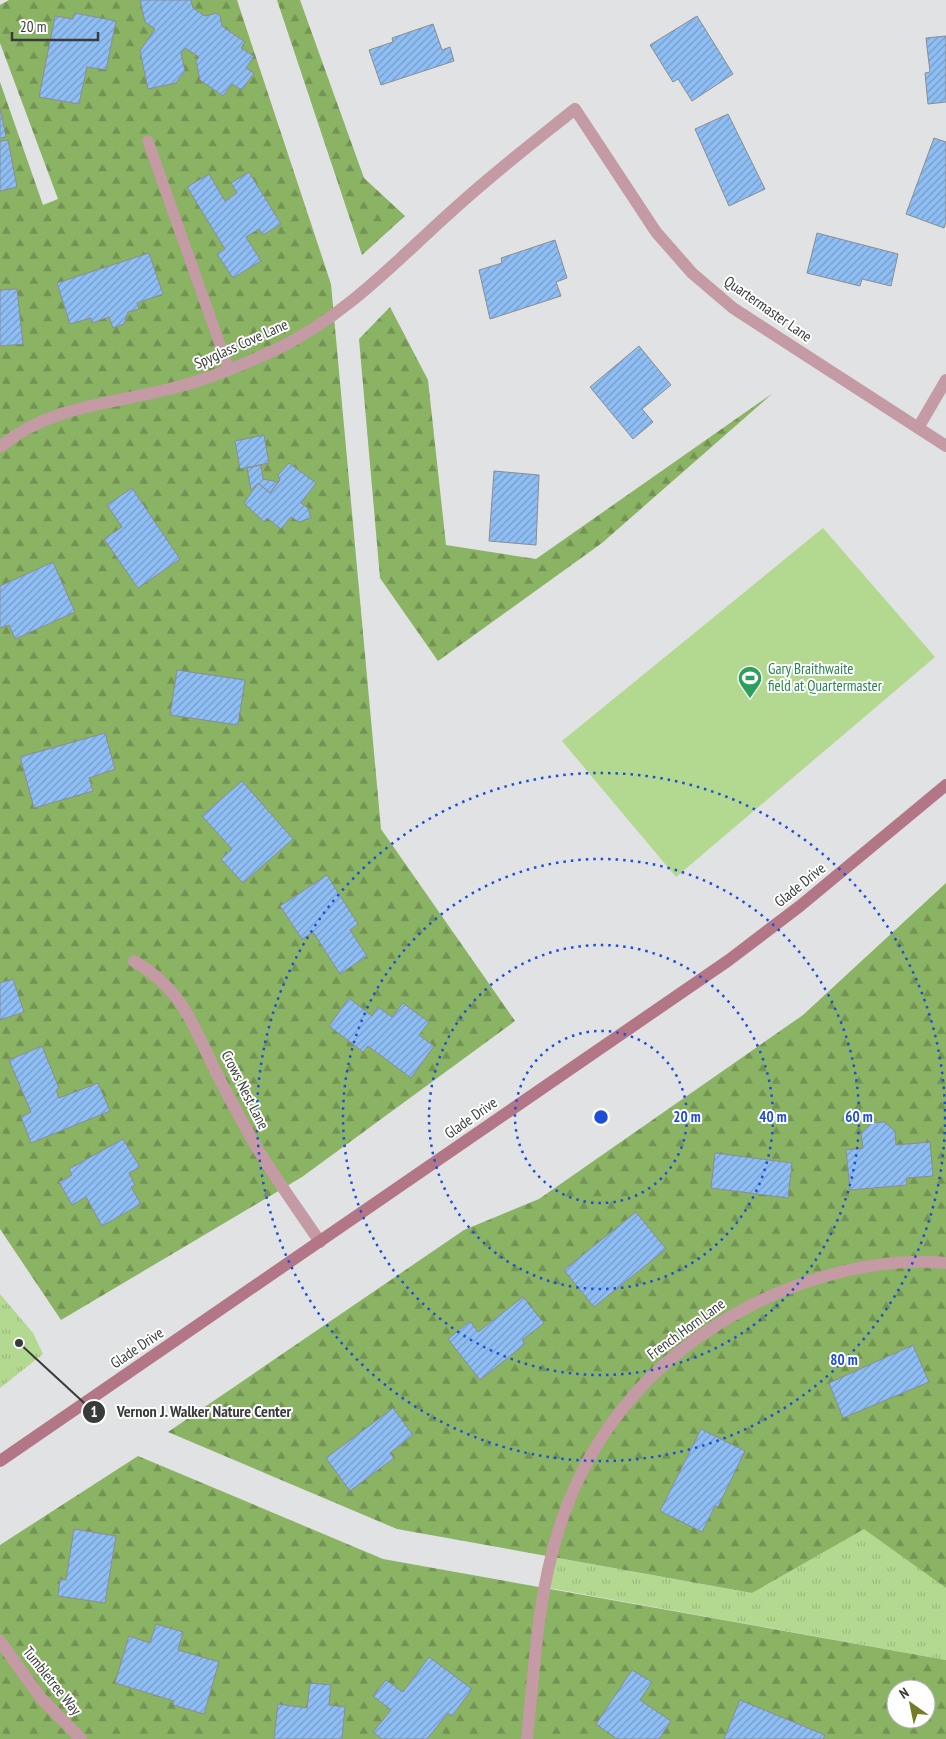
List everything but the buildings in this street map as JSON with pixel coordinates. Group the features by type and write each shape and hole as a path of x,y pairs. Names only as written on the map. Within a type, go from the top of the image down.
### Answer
{"street":[{"name":"Spyglass Cove Lane","path":"0,447 34,423 70,410 174,388 229,370 281,347 331,317 379,280 454,208 575,108"},
{"name":"Quartermaster Lane","path":"575,108 656,232 692,273 733,308 946,446"},
{"path":"918,428 946,380"},
{"name":"Glade Drive","path":"0,1461 729,960 800,906 946,785"},
{"name":"Crows Nest Lane","path":"134,961 172,990 191,1017 218,1076 255,1145 320,1242"},
{"name":"French Horn Lane","path":"527,1739 542,1603 548,1569 565,1512 591,1454 616,1414 649,1376 686,1345 735,1313 782,1290 834,1274 884,1264 946,1263"},
{"name":"Tumbletree Way","path":"0,1641 40,1697 81,1739"}],"lane":[{"path":"148,141 229,370"}],"green space":[{"path":"9,0 237,0 331,284 381,829 515,1021 302,1177 61,1320 0,1229 0,82 43,205 58,199 0,43 0,5"},
{"path":"277,0 300,0 364,178 405,216 362,255"},
{"path":"390,307 428,380 446,545 536,559 773,393 602,543 438,661 380,578 359,339"},
{"name":"Gary Braithwaite field at Quartermaster","path":"823,528 935,657 676,877 562,741"},
{"path":"946,883 946,1588 864,1529 752,1593 397,1529 168,1432 464,1230 539,1199 803,1015"},
{"path":"0,1294 33,1333 43,1354 0,1388"},
{"path":"138,1456 383,1559 946,1660 946,1739 0,1739 0,1545"},
{"path":"864,1528 946,1588 946,1660 544,1587 551,1557 752,1593"}],"place":[{"name":"Gary Braithwaite field at Quartermaster","path":"750,699"},
{"name":"Vernon J. Walker Nature Center","path":"19,1343"}]}
